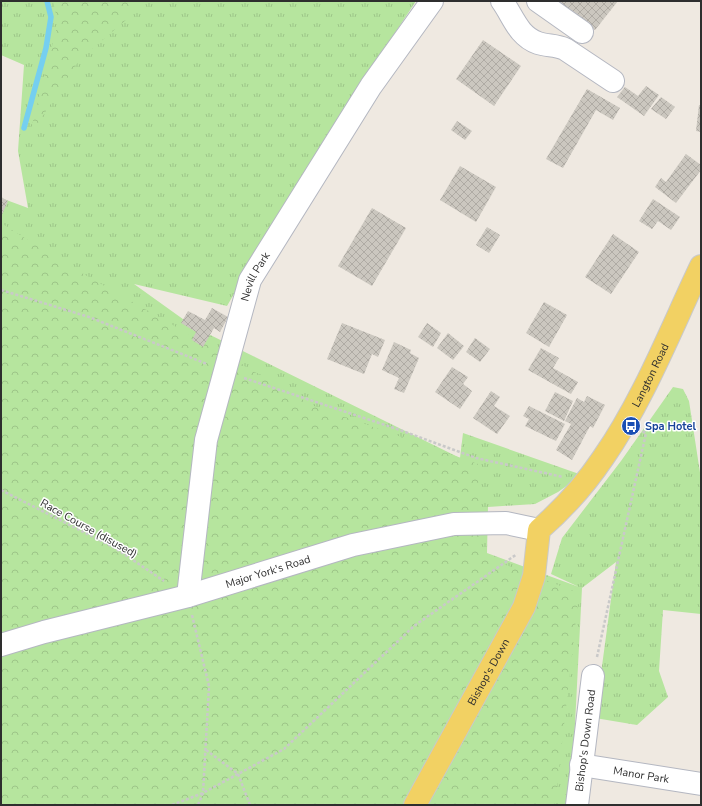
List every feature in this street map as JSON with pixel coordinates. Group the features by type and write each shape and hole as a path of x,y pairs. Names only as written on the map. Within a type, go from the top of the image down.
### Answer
{"main road":[{"name":"Langton Road","path":"539,530 560,511 585,482 603,458 625,423 701,266"},
{"name":"Bishop's Down","path":"415,805 524,607 534,576 539,530"}],"street":[{"name":"Nevill Park","path":"188,596 206,440 250,280 371,86 432,1"},
{"path":"502,1 512,21 527,37 540,43 566,49 613,81"},
{"path":"538,1 582,32"},
{"name":"Major York's Road","path":"1,645 44,632 188,596 353,545 454,524 506,523 539,530"},
{"name":"Bishop's Down Road","path":"577,805 593,676"},
{"name":"Manor Park","path":"581,765 701,784"}],"path":[{"path":"1,290 89,317 225,371 400,430 476,458 585,482"},
{"path":"593,676 646,433 625,423"},
{"name":"Race Course (disused)","path":"1,490 115,548 188,596"},
{"path":"172,805 203,793 284,749 414,626 528,546 539,530"},
{"path":"188,596 209,686 203,793 198,805"},
{"path":"206,750 238,774 250,805"}],"green space":[{"path":"1,1 416,1 309,164 227,306 134,284 194,327 460,458 463,433 582,475 558,492 535,504 488,507 487,553 579,587 551,574 562,538 621,461 673,387 683,389 689,401 701,479 701,614 663,610 659,671 668,697 637,725 595,718 616,562 582,588 573,763 568,805 1,805 1,198 28,208 18,151 24,65 1,55"},
{"path":"53,1 134,1 126,20 80,59 29,137 58,23"},
{"path":"1,223 61,261 314,406 478,464 480,555 579,593 555,805 1,805"}],"building":[{"path":"557,1 618,1 595,30"},
{"path":"483,40 521,66 494,106 456,79"},
{"path":"646,86 659,95 644,116 617,97 625,87 638,96"},
{"path":"587,89 620,108 613,120 596,110 563,168 546,159"},
{"path":"661,97 675,107 666,119 651,109"},
{"path":"699,105 701,105 701,132 696,131"},
{"path":"457,121 472,131 465,140 451,130"},
{"path":"686,154 701,165 701,170 676,203 655,187 661,178 666,182"},
{"path":"460,166 496,187 476,222 440,200"},
{"path":"1,197 8,201 1,217"},
{"path":"653,199 680,217 671,230 658,221 652,229 639,221"},
{"path":"372,208 406,228 372,286 338,266"},
{"path":"487,227 500,235 489,253 476,245"},
{"path":"613,234 639,252 611,294 585,277"},
{"path":"544,302 567,315 549,347 526,333"},
{"path":"212,308 228,317 220,332 214,328 203,347 192,340 196,332 181,323 188,311 205,320"},
{"path":"342,323 385,340 378,357 372,354 364,374 327,359"},
{"path":"427,323 441,333 433,347 418,337"},
{"path":"448,333 464,346 453,360 437,348"},
{"path":"475,338 490,349 480,362 466,352"},
{"path":"394,342 411,350 410,353 419,358 404,393 394,389 399,378 382,370"},
{"path":"541,348 559,358 553,368 578,382 571,394 528,370"},
{"path":"452,367 468,377 463,384 472,391 460,409 435,392"},
{"path":"491,391 500,397 494,406 510,416 497,434 473,418"},
{"path":"555,392 573,401 564,421 545,411"},
{"path":"587,396 605,405 593,428 590,426 572,460 556,450 571,424 565,421 577,398 584,402"},
{"path":"529,406 565,424 556,441 525,426 529,419 523,416"}],"waterway":[{"path":"24,128 46,48 51,17 47,1"}],"place":[{"name":"Spa Hotel","path":"631,426"}]}
